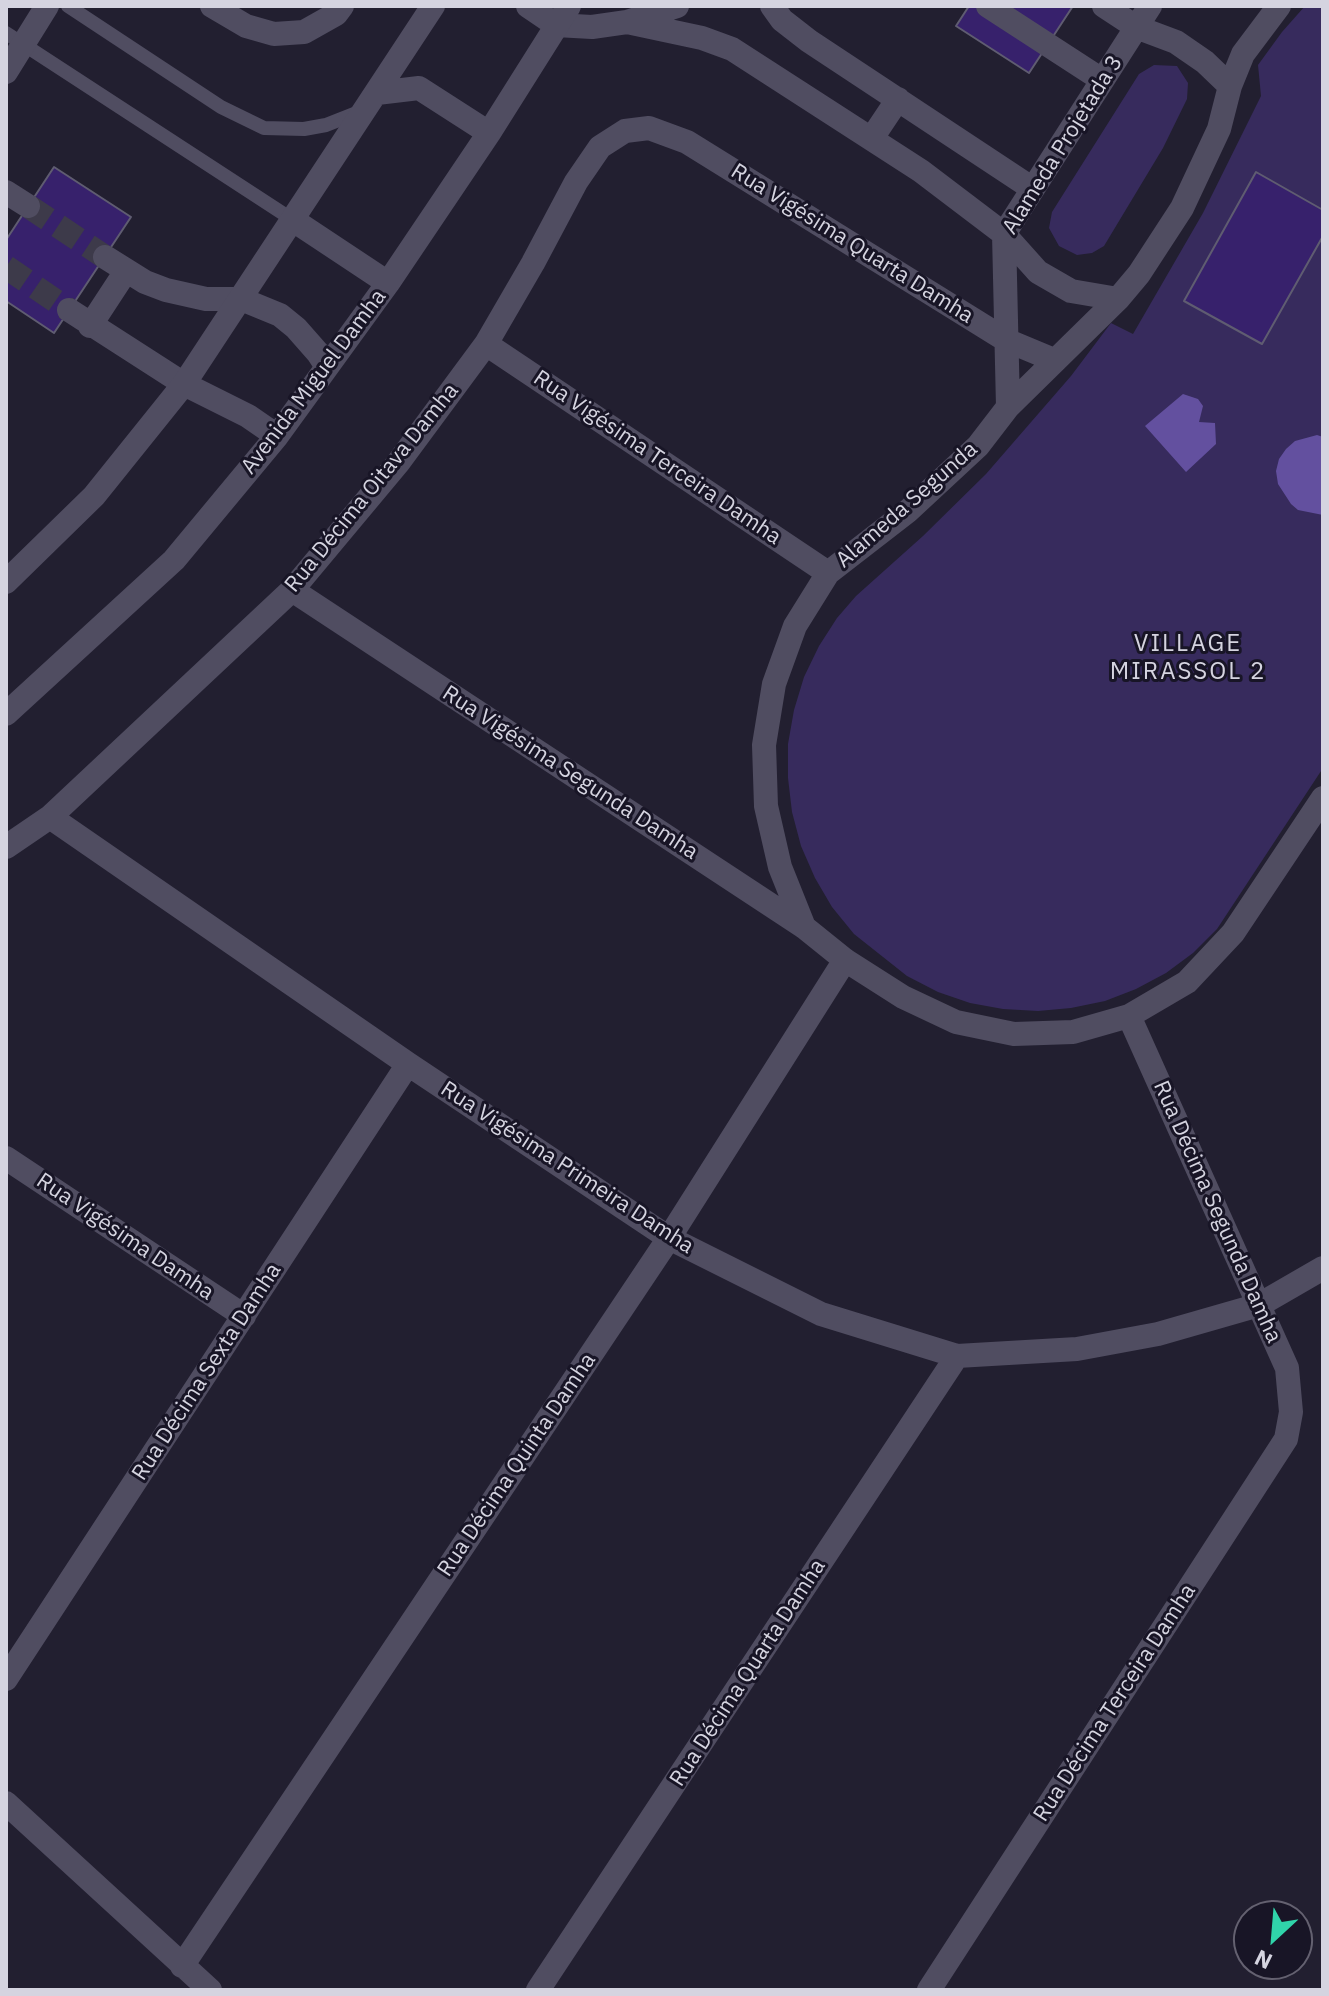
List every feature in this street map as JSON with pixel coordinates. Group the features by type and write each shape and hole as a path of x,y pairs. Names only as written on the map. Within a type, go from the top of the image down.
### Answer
{"street":[{"path":"6,72 15,38 47,6"},
{"path":"212,6 246,26 274,34 304,32 336,14 342,6"},
{"path":"6,582 94,496 184,384 433,6"},
{"path":"528,6 592,27 627,22 677,6"},
{"path":"772,6 782,20 809,41 1033,189"},
{"path":"988,6 1102,80"},
{"path":"1104,6 1136,27 1176,42 1205,62 1230,86"},
{"name":"Alameda Projetada 3","path":"1006,340 1004,234 1150,6"},
{"name":"Alameda Segunda","path":"804,927 780,867 766,806 764,745 774,684 795,626 828,573 908,511 978,446 1008,407 1118,299 1139,274 1182,208 1219,129 1230,86 1243,54 1268,10"},
{"name":"Avenida Miguel Damha","path":"6,714 174,560 277,436 388,283 489,133 563,15"},
{"path":"627,22 702,38 732,49 921,171 1004,234 1038,272 1071,291 1118,299"},
{"path":"372,101 419,88 489,133"},
{"path":"872,138 898,99"},
{"name":"Rua Vigésima Quarta Damha","path":"649,128 698,148 1006,340 1054,360"},
{"name":"Rua Décima Oitava Damha","path":"6,847 50,817 292,590 398,463 486,344 576,182 600,147 625,131 649,128"},
{"path":"6,192 28,206"},
{"path":"293,220 388,283"},
{"path":"105,257 166,290 206,299 241,299 261,305 296,328 327,367"},
{"path":"90,326 126,271"},
{"path":"69,310 184,384 248,416 277,436"},
{"path":"1006,340 1008,407"},
{"name":"Rua Vigésima Terceira Damha","path":"486,344 828,573"},
{"name":"Rua Vigésima Segunda Damha","path":"292,590 804,927 845,960 903,997 956,1022 1014,1034 1073,1032 1129,1016 1187,982 1233,933 1323,798"},
{"name":"Rua Vigésima Primeira Damha","path":"50,817 408,1064 669,1238 821,1314 957,1356 1077,1349 1158,1334 1259,1305 1323,1268"},
{"name":"Rua Décima Quinta Damha","path":"182,1966 669,1238 845,960"},
{"name":"Rua Décima Segunda Damha","path":"1129,1016 1287,1368 1291,1412"},
{"name":"Rua Décima Sexta Damha","path":"6,1679 408,1064"},
{"name":"Rua Vigésima Damha","path":"6,1158 244,1316"},
{"name":"Rua Décima Quarta Damha","path":"538,1990 957,1356"},
{"name":"Rua Décima Terceira Damha","path":"929,1990 1286,1439 1291,1412"},
{"path":"6,1803 210,1990"}],"lane":[{"path":"68,6 221,107 264,128 283,130 326,125 372,101"},
{"path":"15,38 293,220"}],"shaded area":[{"path":"1305,6 1323,6 1323,768 1217,929 1193,953 1166,973 1105,1001 1038,1011 970,1003 938,992 907,976 854,934 832,907 801,846 792,812 788,744 804,677 819,646 856,596 986,474 1071,376 1111,323 1133,334 1203,213 1261,96 1258,65"},
{"path":"1154,65 1177,66 1188,83 1187,99 1163,148 1104,246 1092,253 1077,255 1059,246 1049,228 1052,212 1139,74"},
{"path":"1183,394 1198,399 1203,406 1199,422 1215,423 1216,444 1186,472 1145,426"},
{"path":"1317,435 1323,437 1323,515 1298,510 1291,504 1278,484 1276,471 1279,459 1295,441"}],"building":[{"path":"969,6 1073,6 1029,73 956,26"},
{"path":"54,167 131,217 54,333 6,301 6,240"},
{"path":"1256,172 1323,210 1323,236 1262,344 1184,301"}],"tunnel":[{"path":"28,206 105,257"},
{"path":"6,267 69,310"}],"district":[{"name":"VILLAGE MIRASSOL 2","path":"1188,658"}]}
